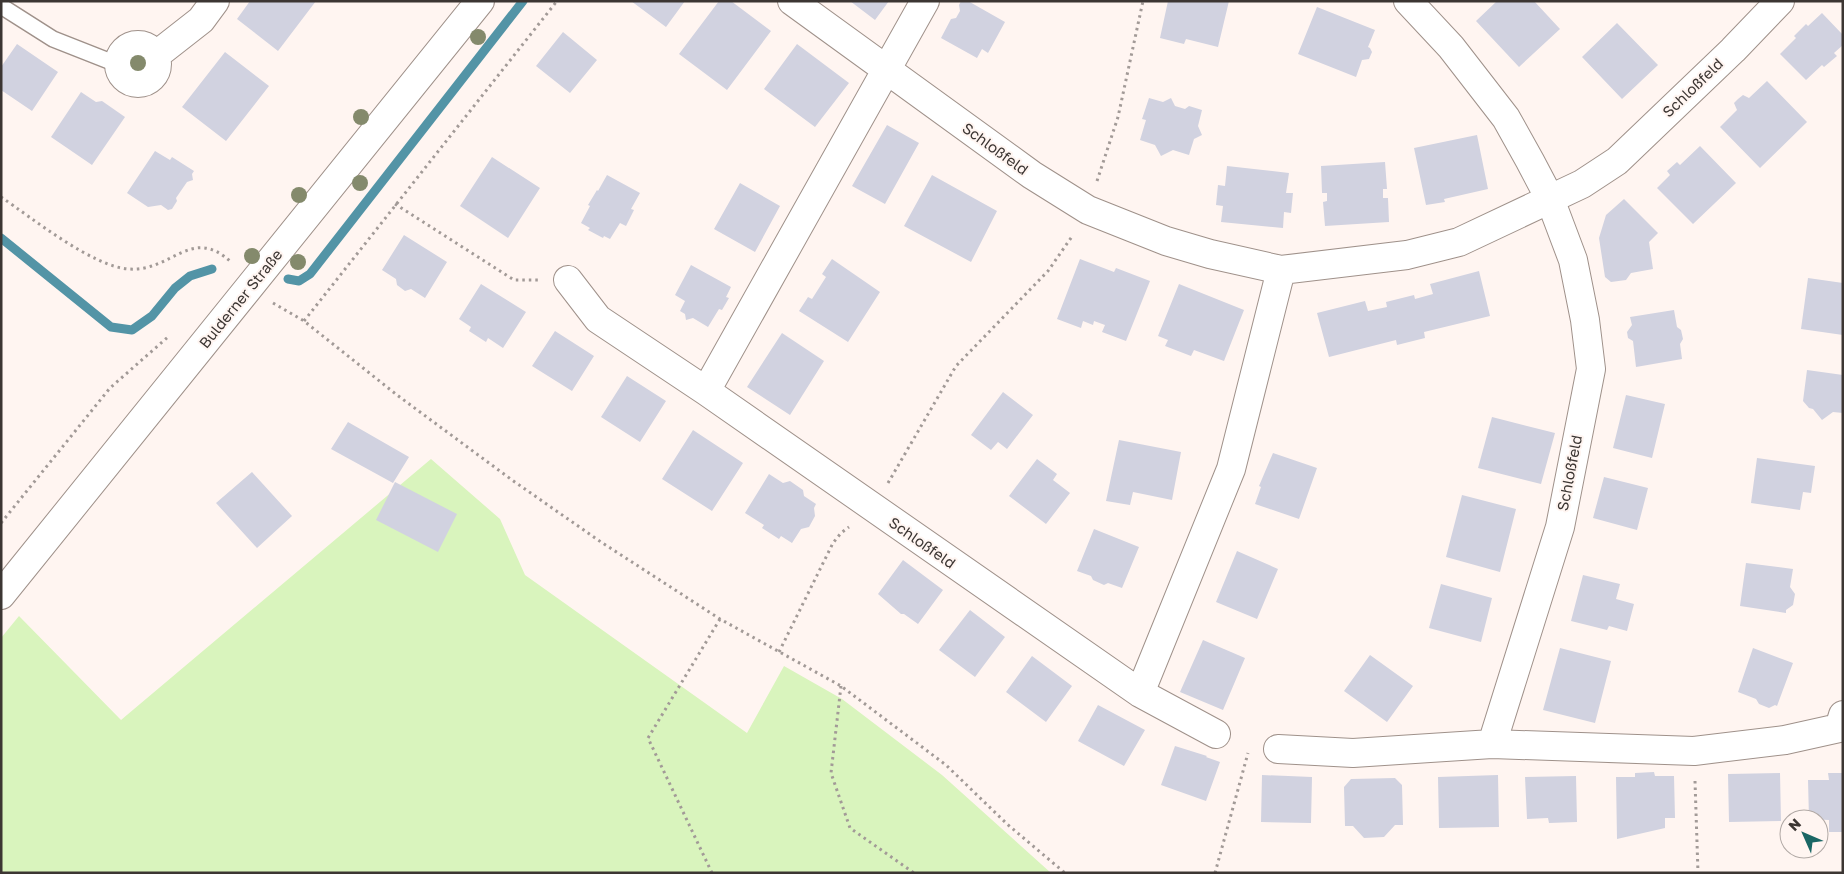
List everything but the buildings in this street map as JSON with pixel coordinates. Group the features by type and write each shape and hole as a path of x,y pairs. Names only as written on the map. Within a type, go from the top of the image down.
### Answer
{"street":[{"path":"119,65 121,57 126,50 134,46 150,49 156,56 201,20 215,1"},
{"name":"Bulderner Straße","path":"1,595 480,1"},
{"name":"Schloßfeld","path":"792,1 1032,175 1088,210 1166,241 1281,270 1407,255 1458,242 1582,184 1617,161 1733,50 1780,1"},
{"path":"706,391 925,1"},
{"name":"Schloßfeld","path":"1408,1 1451,47 1506,118 1550,199 1573,260 1585,320 1591,369 1560,527 1492,744"},
{"path":"1140,693 1231,469 1281,270"},
{"name":"Schloßfeld","path":"568,280 598,320 706,391 1140,693 1216,734"},
{"path":"1278,749 1353,753 1492,744 1694,752 1785,740 1841,724"}],"lane":[{"path":"1,6 53,39 119,65"}],"path":[{"path":"304,321 557,1"},
{"path":"779,652 833,543 841,532 874,509 956,366 1048,271 1088,210 1118,117 1143,1"},
{"path":"1,197 80,250 109,265 130,269 152,266 194,247 212,248 233,265"},
{"path":"395,204 514,280 568,280"},
{"path":"270,301 304,321 397,395 512,480 601,542 720,618 841,686 946,765 1007,824 1065,873"},
{"path":"1,523 110,388 175,330"},
{"path":"712,873 648,738 720,618"},
{"path":"841,686 831,774 850,828 914,873"},
{"path":"1215,873 1250,746"},
{"path":"1694,752 1698,873"}],"green space":[{"path":"431,459 500,519 525,575 747,733 784,666 842,699 942,775 1051,873 1,873 1,638 19,616 121,720"}],"waterway":[{"path":"288,279 299,281 310,274 523,1"},
{"path":"1,238 111,327 132,330 152,316 175,288 190,276 212,269"}]}
